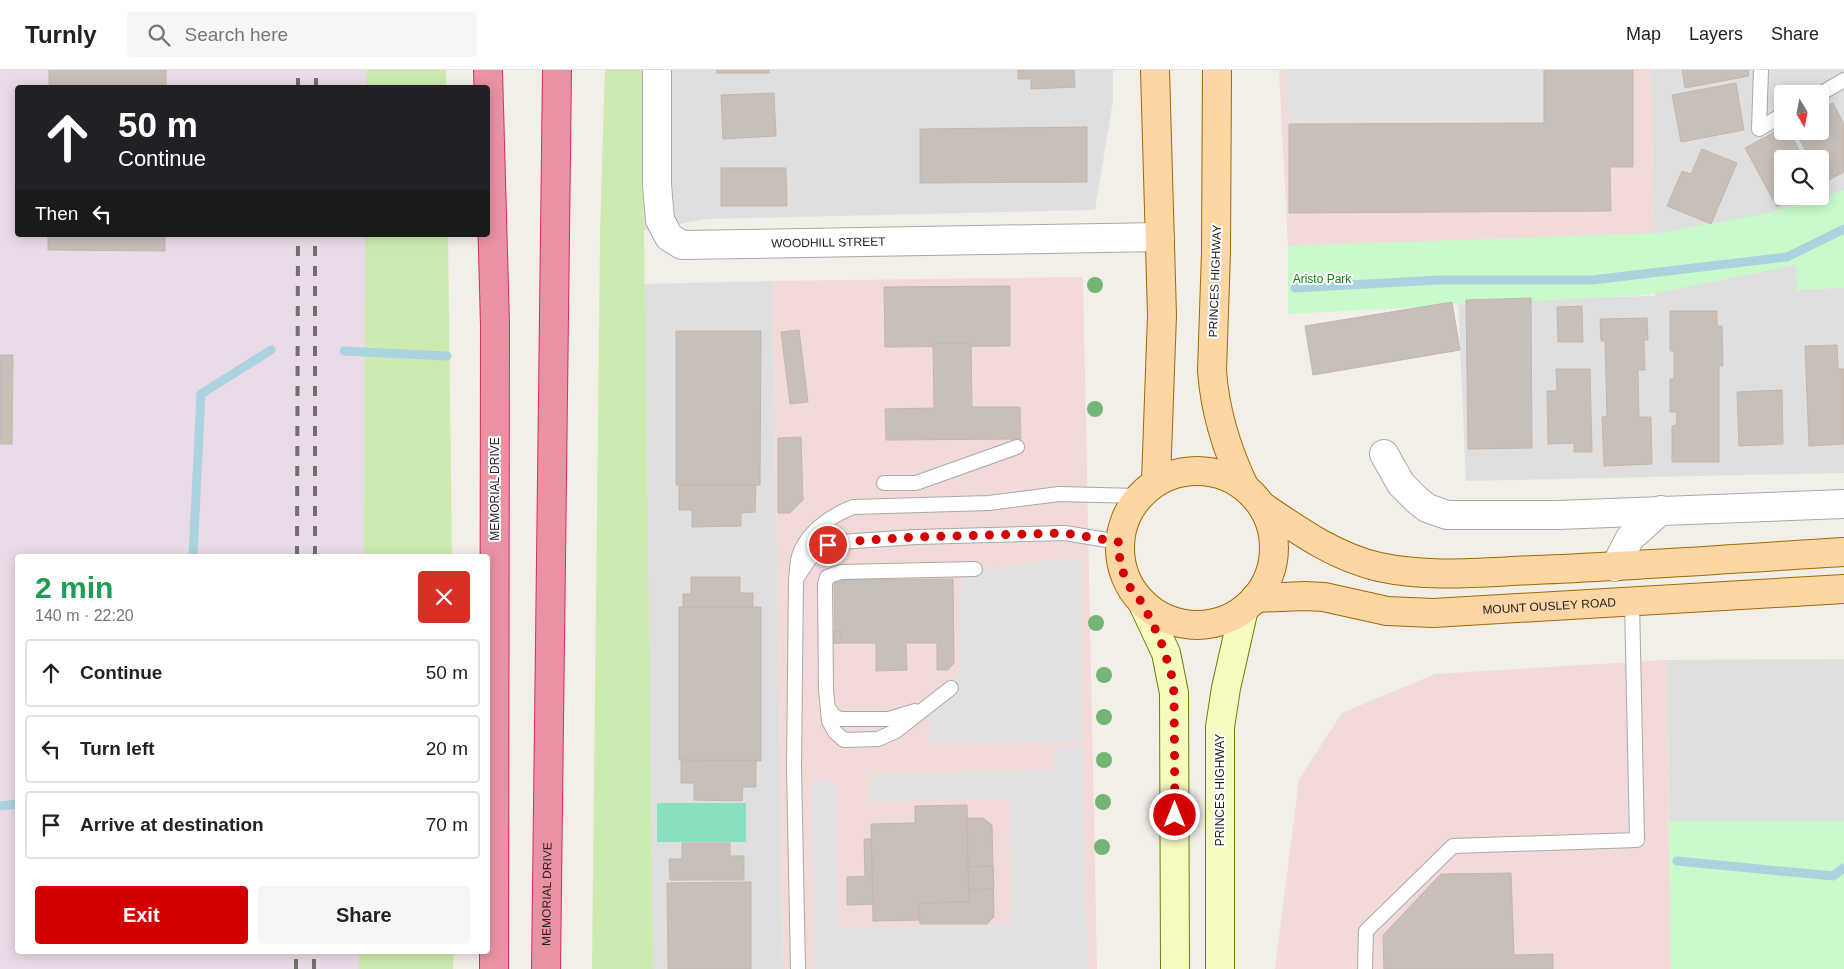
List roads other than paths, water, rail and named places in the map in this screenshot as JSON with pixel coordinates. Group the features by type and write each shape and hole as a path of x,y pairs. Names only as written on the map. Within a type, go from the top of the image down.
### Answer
{"highway":[{"name":"MEMORIAL DRIVE","path":"488,70 488,85"},
{"name":"MEMORIAL DRIVE","path":"546,969 557,71"},
{"name":"MEMORIAL DRIVE","path":"490,143 495,325 494,969"}],"main road":[{"path":"1147,489 1162,314 1156,70"},
{"name":"PRINCES HIGHWAY","path":"1217,70 1213,387 1231,459 1244,486"},
{"path":"1175,969 1174,693 1166,653 1143,604 1129,586 1120,565 1119,542 1125,518 1147,489 1178,472 1201,470 1224,475 1244,486 1262,506 1327,548 1354,559 1386,568 1402,570 1450,573 1615,567 1844,552"},
{"path":"1143,604 1164,618 1188,625 1214,623 1249,606 1268,578 1274,555 1273,531 1262,506"},
{"name":"MOUNT OUSLEY ROAD","path":"1249,606 1304,596 1324,597 1387,611 1425,613 1844,590"},
{"name":"PRINCES HIGHWAY","path":"1220,969 1220,727 1230,669 1249,606"}],"street":[{"name":"WOODHILL STREET","path":"657,70 657,185 660,220 669,237 682,244 1160,237"},
{"path":"1384,454 1401,484 1417,500 1427,508 1447,515 1549,515 1844,504"},
{"path":"1615,567 1630,538 1661,510"}],"lane":[{"path":"1761,70 1759,129 1774,120"},
{"path":"1829,89 1844,80"},
{"path":"884,484 916,483 1017,447"},
{"path":"798,969 794,768 796,579 798,558 804,543 827,521 853,507 989,503 1059,494 1147,489"},
{"path":"796,579 817,551 840,542 916,537 1065,533 1119,542"},
{"path":"951,688 896,731 878,739 844,740 835,732 829,721 826,690 824,591 827,577 841,572 975,569"},
{"path":"1365,969 1366,931 1452,846 1637,840 1632,602"},
{"path":"828,708 834,716 840,719 889,719 923,709"}],"waterway":[{"path":"1295,288 1439,280 1592,280 1787,257 1844,229"},
{"path":"193,554 201,394 271,350"},
{"path":"344,351 447,356"},
{"path":"0,806 15,804"},
{"path":"1677,861 1833,876 1844,868"}],"railway":[{"path":"298,70 298,85"},
{"path":"316,70 316,85"},
{"path":"297,554 298,237"},
{"path":"315,237 315,554"},
{"path":"296,954 296,969"},
{"path":"314,954 314,969"}],"park label":[{"name":"Aristo Park","path":"1322,279"}]}
